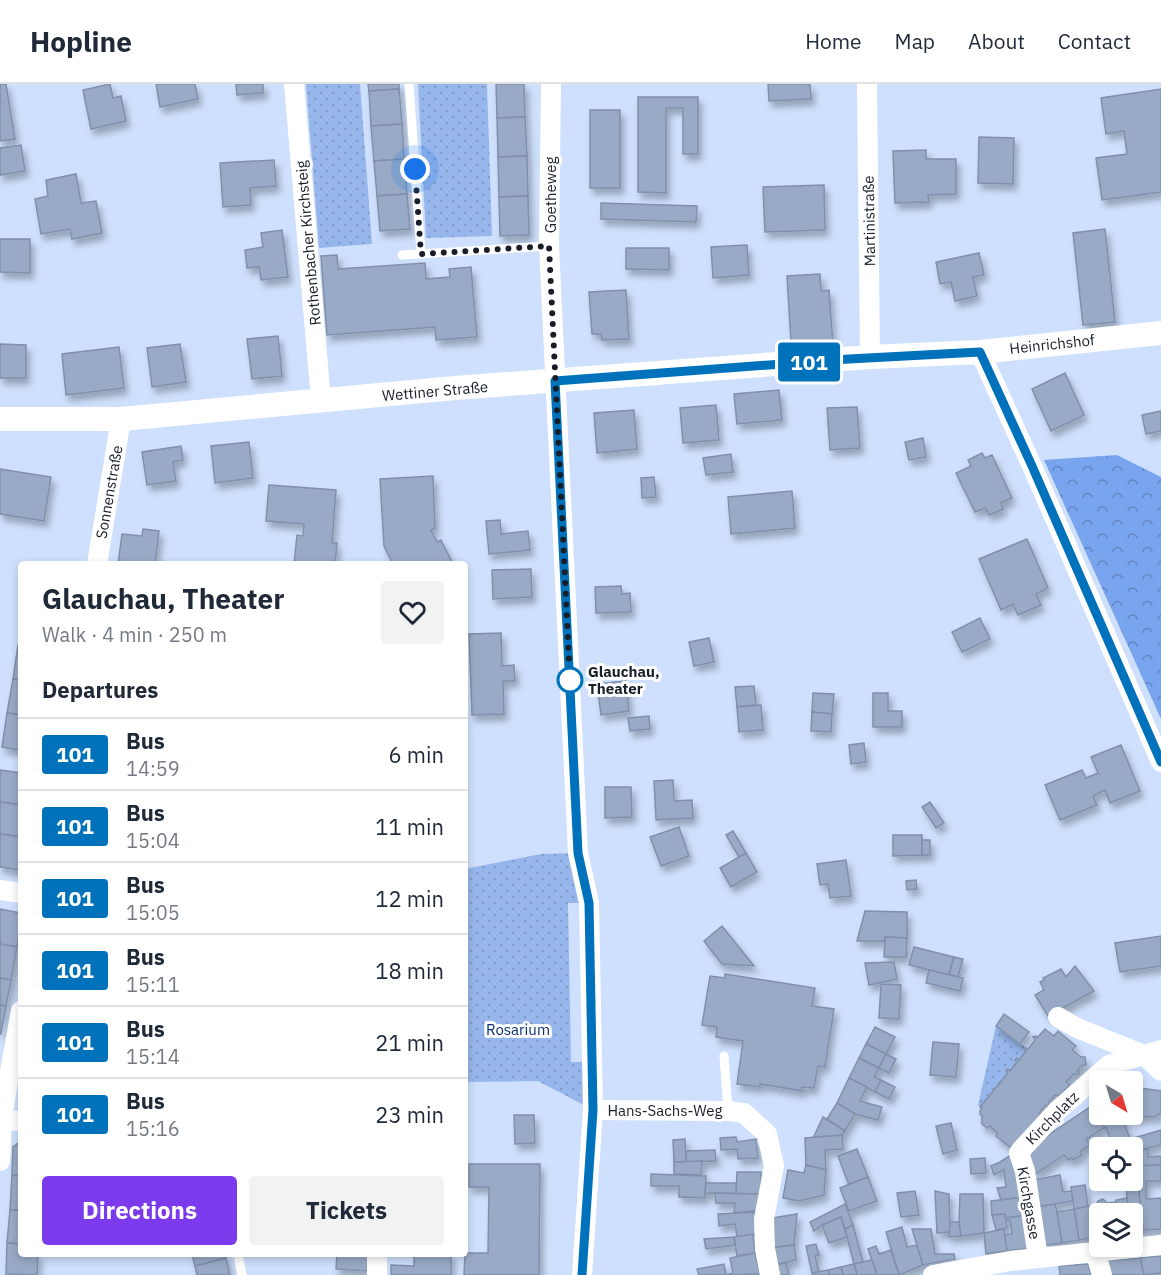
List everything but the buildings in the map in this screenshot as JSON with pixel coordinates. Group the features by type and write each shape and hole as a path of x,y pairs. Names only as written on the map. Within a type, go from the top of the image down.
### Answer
{"street":[{"name":"Rothenbacher Kirchsteig","path":"294,84 321,401"},
{"name":"Goetheweg","path":"551,84 549,246 555,381 578,853 589,903 593,1110 582,1275"},
{"name":"Martinistraße","path":"867,84 870,357"},
{"name":"Heinrichshof","path":"870,357 980,352 1161,333"},
{"path":"980,352 1161,762"},
{"name":"Wettiner Straße","path":"0,419 121,419 455,388 870,357"},
{"name":"Sonnenstraße","path":"97,561 121,419"},
{"path":"0,890 18,893"},
{"path":"1058,1017 1077,1028 1153,1053 1161,1071"},
{"path":"0,1161 8,1121 6,1093 18,1027"},
{"name":"Kirchplatz","path":"1022,1149 1057,1112 1109,1065 1153,1053"},
{"name":"Hans-Sachs-Weg","path":"593,1110 744,1113 767,1134 774,1166 764,1219 765,1249 770,1275"},
{"name":"Kirchgasse","path":"1022,1149 1019,1153 1025,1171 1038,1254"},
{"path":"1143,1247 1161,1245"},
{"path":"933,1275 1010,1268 1038,1254 1089,1251"},
{"path":"377,1257 377,1275"},
{"path":"1097,1257 1102,1275"}],"lane":[{"path":"409,84 421,254"},
{"path":"402,255 549,246"},
{"path":"723,1056 728,1111"},
{"path":"239,1257 242,1275"}],"green space":[{"path":"306,84 360,84 372,244 319,248"},
{"path":"418,84 487,84 492,236 426,238"},
{"path":"1117,455 1161,477 1161,719 1044,460"},
{"name":"Rosarium","path":"578,853 589,903 568,903 571,1062 592,1062 593,1110 538,1081 468,1082 468,868 541,854"},
{"path":"996,1026 1028,1049 980,1107 978,1105"}],"bus line":[{"name":"101","path":"582,1275 593,1110 589,903 578,853 555,381 702,369 980,352 1161,762"}],"place":[{"name":"Glauchau, Theater","path":"570,680"}],"route":[{"path":"415,169 421,254 549,246 570,682 570,680"}]}
